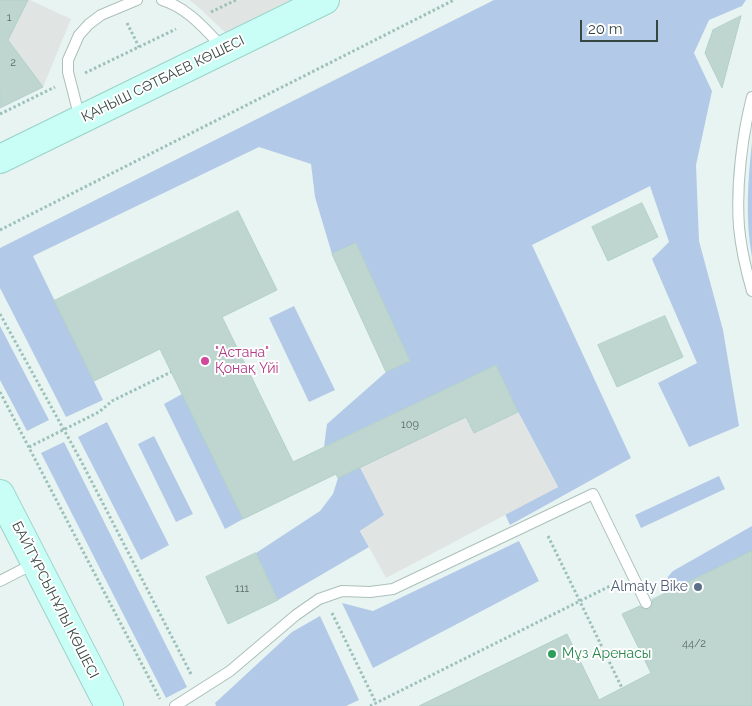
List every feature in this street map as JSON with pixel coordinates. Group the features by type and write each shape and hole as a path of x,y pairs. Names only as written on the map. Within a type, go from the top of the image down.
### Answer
{"main road":[{"name":"ҚАНЫШ СӘТБАЕВ КӨШЕСІ","path":"0,159 325,0"},
{"name":"БАЙТҰРСЫНҰЛЫ КӨШЕСІ","path":"0,494 110,706"}],"lane":[{"path":"80,120 70,80 68,60 79,35 101,15 137,0"},
{"path":"162,0 177,6 196,19 224,49"},
{"path":"752,97 742,148 739,195 739,227 752,291"},
{"path":"175,706 230,671 296,615 318,599 342,591 370,592 392,589 593,494 646,603"},
{"path":"0,581 36,563"}],"path":[{"path":"0,114 236,0"},
{"path":"0,230 454,0"},
{"path":"129,28 139,47"},
{"path":"0,314 80,459 199,691"},
{"path":"29,447 99,412 112,401 171,372"},
{"path":"0,392 164,706"},
{"path":"539,519 622,688"},
{"path":"370,706 632,575"},
{"path":"325,597 376,703"}],"shaded area":[{"path":"28,0 71,19 43,87 8,40"},
{"path":"189,0 291,0 292,4 228,35"},
{"path":"494,0 746,0 742,6 709,20 694,53 712,91 696,165 699,241 723,330 739,426 689,447 658,383 697,363 652,259 669,242 650,186 532,245 631,458 510,525 505,514 558,487 518,412 496,365 324,447 327,424 386,372 410,361 356,243 332,254 315,197 311,164 259,147 33,256 103,400 66,417 0,288 0,248"},
{"path":"752,142 752,257 748,213 748,185"},
{"path":"294,306 335,390 309,402 269,318"},
{"path":"0,326 49,420 27,431 0,380"},
{"path":"182,394 243,519 225,529 164,404"},
{"path":"518,412 558,487 386,578 360,531 384,515 360,467 466,417 474,433"},
{"path":"107,422 169,545 141,560 78,437"},
{"path":"154,436 193,514 176,522 138,444"},
{"path":"64,442 187,687 166,698 41,453"},
{"path":"360,467 385,515 360,531 369,547 278,600 256,553 320,511 333,494 338,478"},
{"path":"719,476 725,489 641,528 635,515"},
{"path":"752,526 752,553 664,594 665,581 673,571"},
{"path":"519,541 539,581 373,668 342,603 373,611"},
{"path":"320,616 359,700 346,706 216,706 215,703 292,632"}],"building":[{"path":"0,0 28,0 8,40 43,87 0,108"},
{"path":"741,16 722,88 705,53 713,30"},
{"path":"642,203 658,237 608,261 592,227"},
{"name":"\"Астана\" Қонақ Үйі","path":"238,211 277,290 222,317 293,462 496,365 518,412 474,433 466,417 338,478 336,474 243,519 160,349 94,381 54,301"},
{"path":"356,243 410,361 386,372 332,254"},
{"path":"665,316 683,357 617,387 598,345"},
{"path":"752,551 752,706 419,706 567,634 599,700 651,673 622,614 640,606 645,610 649,609 653,604 652,600"},
{"path":"256,553 278,600 228,624 206,577"}],"place":[{"name":"\"Астана\" Қонақ Үйі","path":"205,361"},
{"name":"Almaty Bike","path":"698,587"},
{"name":"Мұз Аренасы","path":"552,654"}]}
